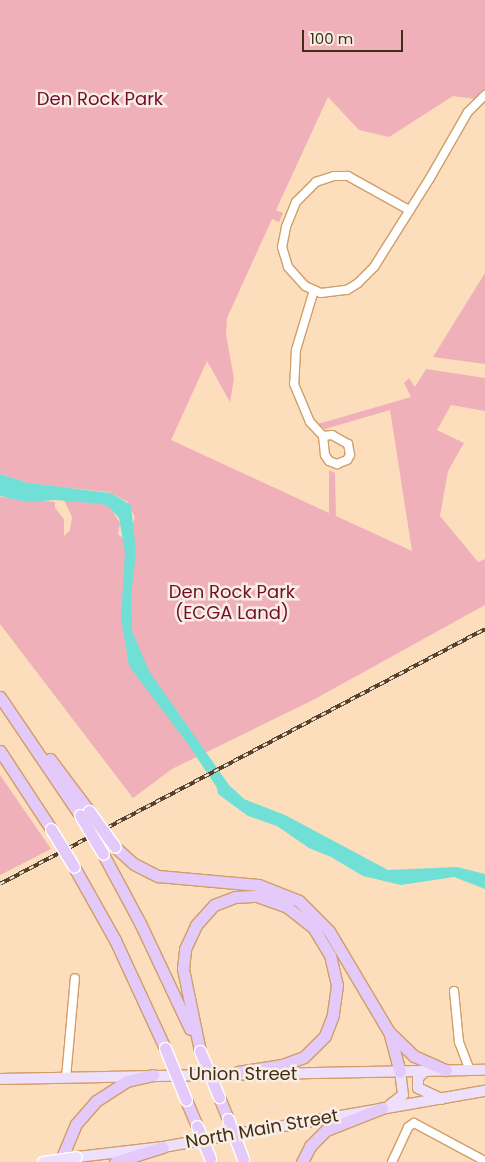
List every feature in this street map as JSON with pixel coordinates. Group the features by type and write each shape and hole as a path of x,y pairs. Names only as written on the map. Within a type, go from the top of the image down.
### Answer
{"highway":[{"path":"0,697 34,745 62,772 85,813 103,854 158,958 200,1051 243,1161"},
{"path":"0,751 74,867 118,947 165,1048 210,1160"},
{"path":"85,813 115,847 134,864 158,876 259,885 299,901 329,931 389,1032 400,1072"},
{"path":"200,1051 183,968 186,949 196,924 214,905 240,896 262,897 294,911 318,933 333,962 337,985 331,1022 317,1046 299,1060 238,1072"},
{"path":"389,1032 417,1058 446,1070"},
{"path":"60,1162 76,1124 96,1101 127,1081 153,1075"},
{"path":"302,1162 310,1146 326,1130 382,1108"},
{"path":"115,1162 163,1147"}],"main road":[{"name":"Union Street","path":"0,1080 238,1072 485,1070"},
{"path":"425,1071 418,1078 418,1088 443,1099"},
{"path":"382,1108 402,1097 400,1072"},
{"name":"North Main Street","path":"41,1162 163,1147 382,1108 485,1092"}],"street":[{"path":"409,210 348,176 334,176 310,186 296,202 286,227 282,247 294,276 314,290 334,293 358,283 374,267 409,210 468,112 485,95"},
{"path":"314,290 296,350 293,372 303,409 323,436"},
{"path":"66,1078 75,978"},
{"path":"454,992 459,1042 470,1070"},
{"path":"392,1162 412,1124 418,1124 485,1161"}],"green space":[{"path":"0,0 485,0 485,89 475,99 453,96 389,137 359,130 328,97 276,210 283,213 279,222 272,219 227,318 226,334 234,379 230,402 207,361 171,440 329,513 329,470 335,473 336,516 412,551 390,410 325,429 318,424 411,397 404,383 409,378 415,387 426,369 485,378 485,411 451,405 437,430 464,443 448,471 440,516 478,562 485,559 485,605 313,700 172,769 133,798 0,624 0,497 55,502 55,508 64,519 64,536 70,530 72,517 64,500 108,504 120,523 118,534 125,540 135,518 128,502 109,492 31,484 0,474"},
{"path":"485,273 485,364 433,357"},
{"path":"0,775 51,849 0,875"}],"water":[{"path":"0,474 28,483 111,493 131,505 136,552 131,596 132,631 149,671 229,785 244,799 285,815 388,870 457,867 485,874 485,889 454,877 401,885 363,876 331,857 309,848 277,826 248,816 218,794 217,788 188,744 129,666 121,618 125,553 119,518 108,506 101,504 56,500 26,502 0,496"}],"railway":[{"path":"0,884 485,629"}],"park label":[{"name":"Den Rock Park","path":"100,99"},
{"name":"Den Rock Park (ECGA Land)","path":"232,603"}]}
